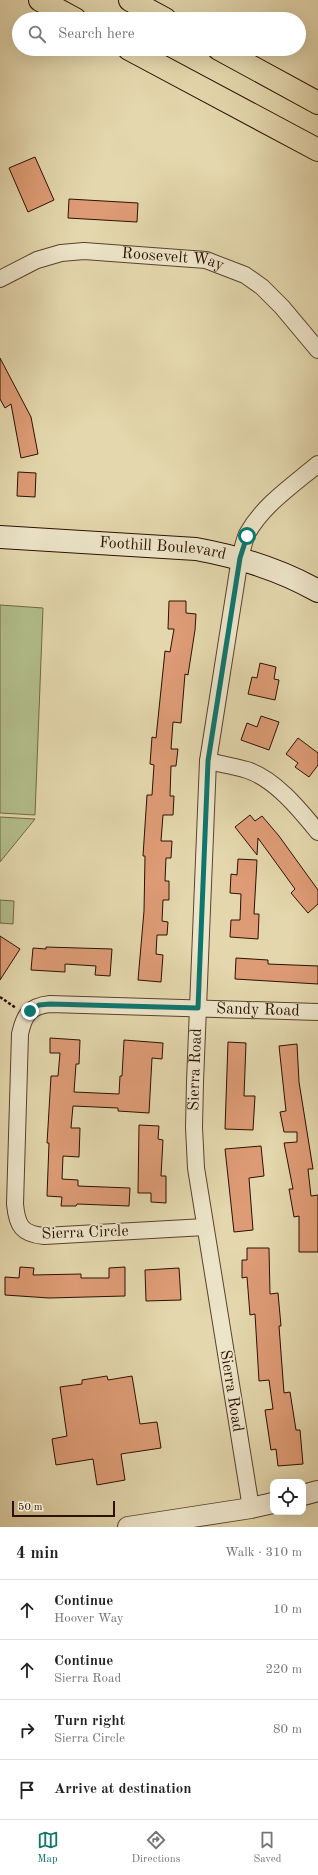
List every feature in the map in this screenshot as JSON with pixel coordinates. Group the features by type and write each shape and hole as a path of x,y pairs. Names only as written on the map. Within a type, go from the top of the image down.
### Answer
{"highway":[{"path":"40,0 62,12"},
{"path":"130,0 152,12"},
{"path":"142,56 318,150"},
{"path":"232,56 318,103"}],"main road":[{"name":"Foothill Boulevard","path":"0,537 196,549 240,558 268,566 295,578 318,591"}],"street":[{"name":"Roosevelt Way","path":"0,279 38,260 61,253 84,251 206,260 245,275 262,288 282,307 318,350"},
{"name":"Sierra Road","path":"250,1508 196,1168 194,1127 208,761 240,558 247,536 257,519 272,503 318,464"},
{"path":"208,761 248,771 272,784 296,805 318,832"},
{"path":"26,1016 30,1011 39,1005 50,1004 198,1008"},
{"name":"Sandy Road","path":"198,1008 318,1012"},
{"name":"Sierra Circle","path":"26,1016 22,1021 20,1034 15,1204 16,1217 22,1228 32,1235 44,1236 205,1228"},
{"path":"306,1494 318,1491"},
{"path":"128,1527 270,1504"}],"path":[{"path":"0,997 26,1016"}],"green space":[{"path":"0,605 43,608 35,815 0,813"},
{"path":"0,817 35,819 0,862"},
{"path":"0,900 14,901 13,924 0,923"}],"building":[{"path":"35,157 54,200 28,212 9,168"},
{"path":"69,199 138,203 137,222 68,218"},
{"path":"0,358 31,417 38,454 21,458 11,404 5,408 0,399"},
{"path":"18,472 36,473 35,497 17,496"},
{"path":"169,601 186,601 186,613 196,614 188,675 185,674 181,723 173,722 171,749 178,749 176,766 171,766 170,796 174,796 173,815 163,815 161,841 172,841 171,858 166,858 165,881 169,881 169,900 163,900 162,921 168,922 167,935 157,935 156,954 163,955 161,982 138,980 144,911 145,856 143,856 147,795 152,795 154,765 150,764 152,737 156,738 165,651 170,652 174,629 168,629"},
{"path":"260,663 276,667 274,679 279,680 275,700 248,694 252,677 257,678"},
{"path":"261,716 279,722 269,750 241,740 247,723 257,727"},
{"path":"298,738 318,753 318,765 309,777 295,767 298,763 286,754"},
{"path":"250,815 255,821 262,816 279,836 318,890 318,904 308,913 291,893 295,889 258,838 257,855 235,827"},
{"path":"238,859 257,860 254,914 259,914 258,939 230,937 231,920 240,920 241,894 230,893 231,874 237,875"},
{"path":"0,936 20,949 0,980"},
{"path":"46,947 112,949 110,976 95,975 96,966 65,964 65,972 31,970 33,948 46,949"},
{"path":"236,958 268,960 268,964 318,966 318,984 235,979"},
{"path":"50,1038 80,1040 79,1064 76,1064 74,1092 119,1094 120,1076 122,1076 124,1040 163,1043 162,1059 152,1058 149,1113 118,1111 118,1108 73,1106 71,1128 80,1128 79,1157 63,1156 62,1179 78,1180 78,1186 130,1188 129,1206 77,1204 76,1206 61,1206 62,1197 47,1196 49,1143 47,1143 51,1076 58,1076 60,1053 50,1053"},
{"path":"228,1042 246,1043 244,1096 255,1096 253,1130 225,1129"},
{"path":"297,1044 299,1082 313,1169 308,1169 311,1196 318,1195 318,1252 299,1252 299,1216 294,1217 289,1189 293,1189 284,1143 297,1142 297,1132 284,1132 280,1112 286,1111 279,1046"},
{"path":"139,1125 159,1126 158,1139 163,1140 161,1176 166,1176 166,1203 151,1202 151,1193 138,1193"},
{"path":"261,1146 264,1176 249,1178 253,1230 234,1232 225,1149"},
{"path":"247,1248 269,1248 270,1294 278,1293 284,1393 290,1392 296,1430 300,1430 303,1464 278,1466 276,1449 271,1450 265,1410 273,1409 269,1380 259,1381 255,1314 250,1315 247,1277 242,1278 242,1260 247,1260"},
{"path":"20,1267 34,1268 33,1275 81,1274 81,1278 109,1278 109,1268 125,1267 125,1296 49,1298 5,1295 5,1277 19,1278"},
{"path":"179,1268 181,1300 146,1301 145,1270"},
{"path":"107,1376 108,1380 132,1376 140,1424 157,1422 161,1448 121,1454 125,1480 97,1485 93,1459 56,1465 52,1439 67,1436 60,1387 82,1384 82,1380"}],"route":[{"path":"30,1011 39,1005 50,1004 198,1008 208,761 240,558 247,536"}]}
